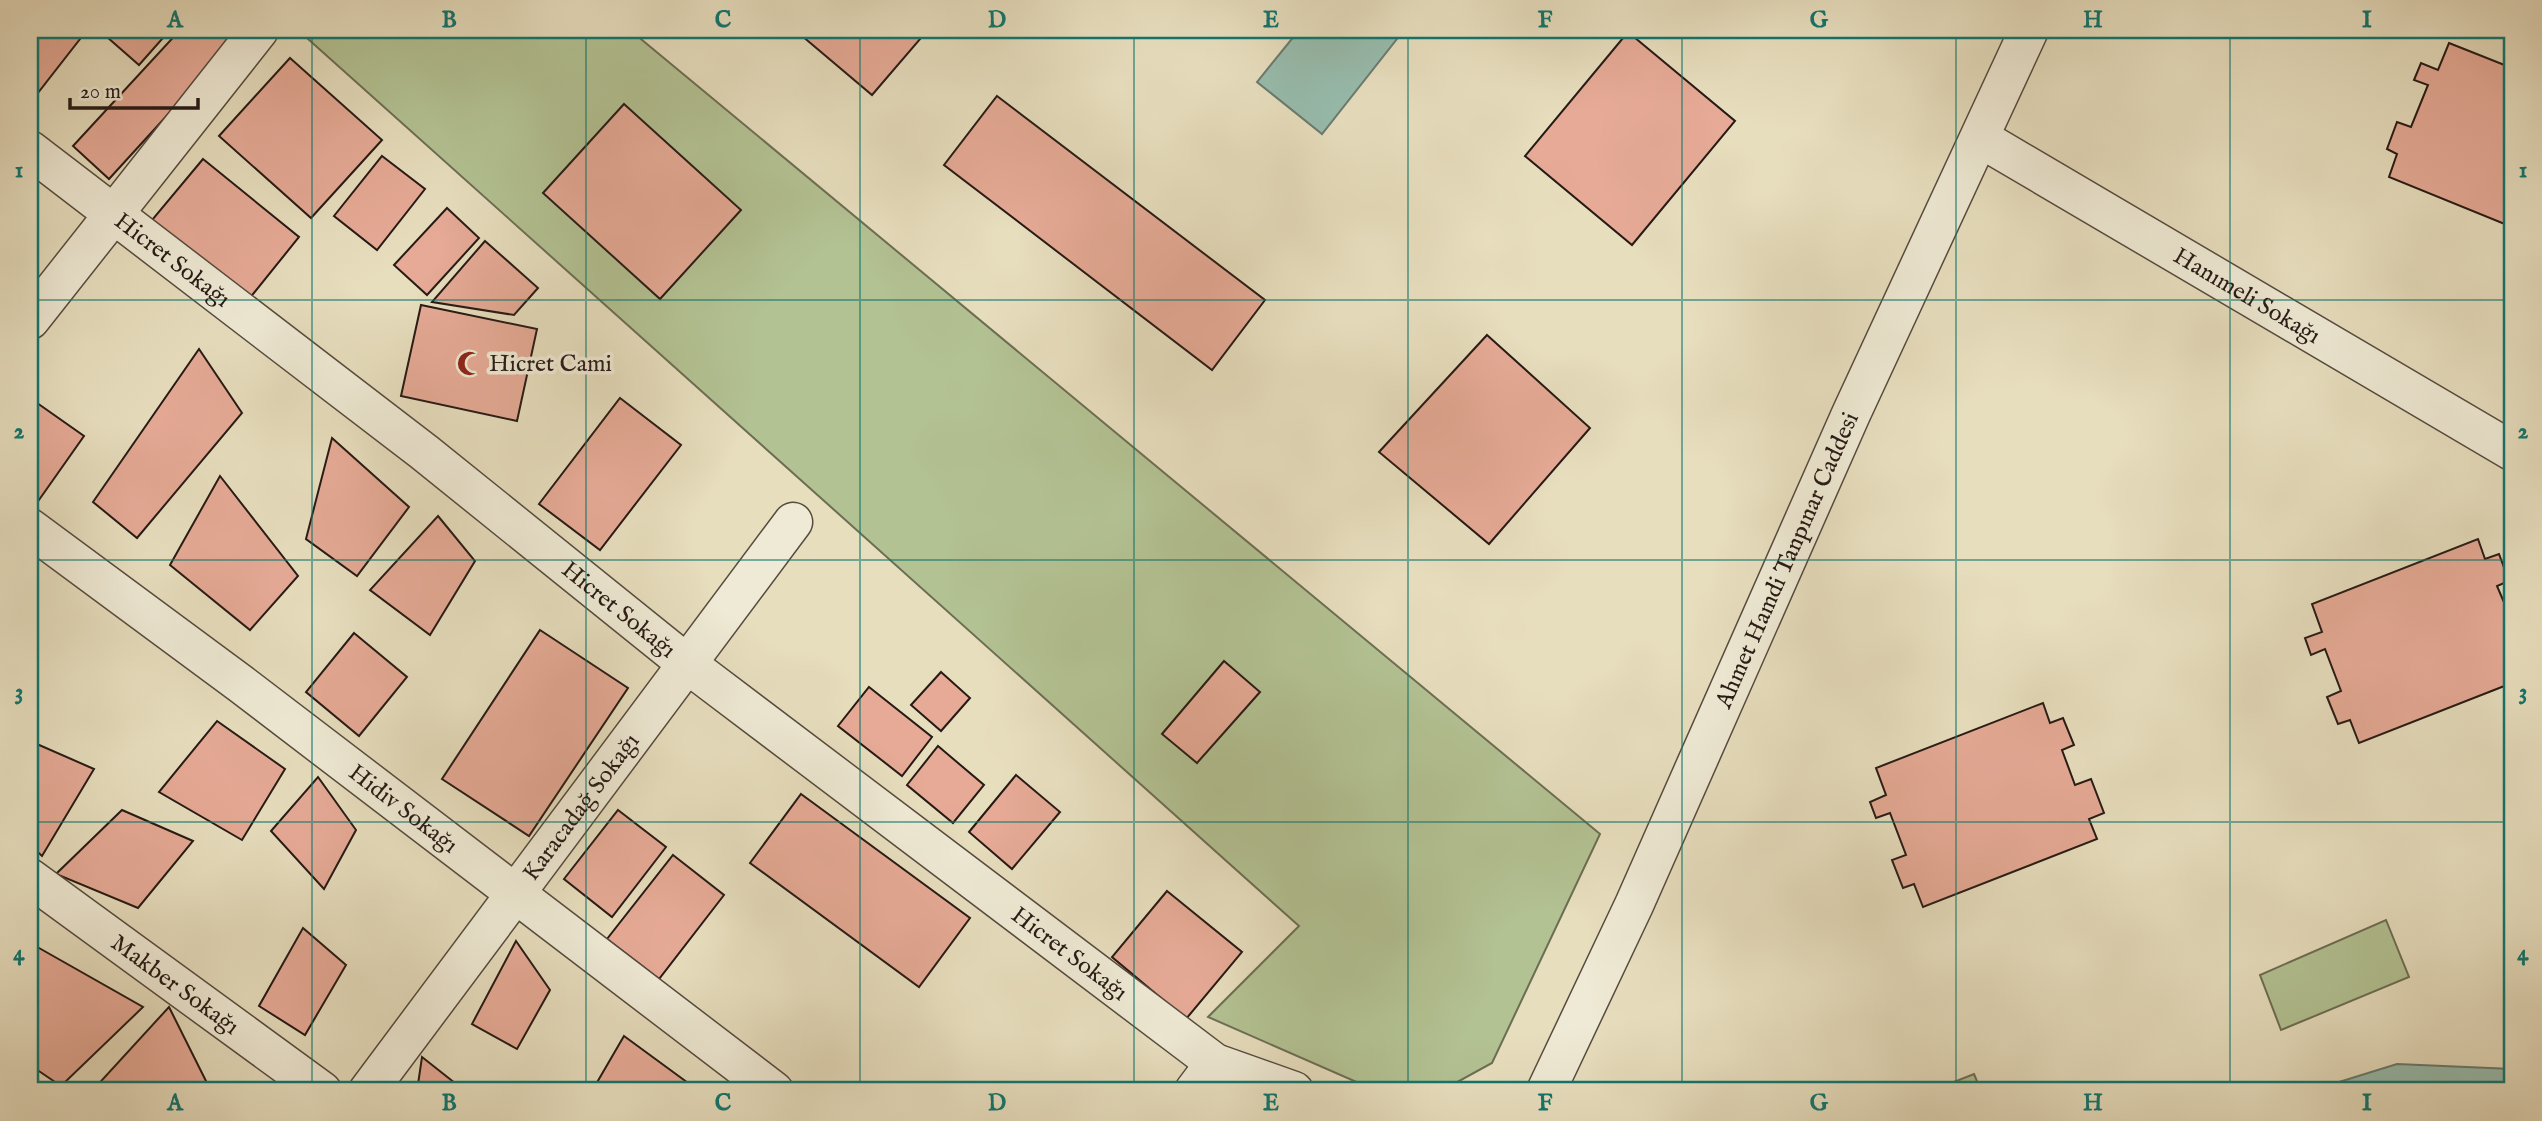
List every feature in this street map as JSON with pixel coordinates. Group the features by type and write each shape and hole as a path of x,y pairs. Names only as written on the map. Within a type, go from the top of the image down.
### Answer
{"street":[{"path":"30,320 259,30"},
{"name":"Ahmet Hamdi Tanpınar Caddesi","path":"1546,1091 1634,905 1846,427 2029,30"},
{"name":"Hanımeli Sokağı","path":"1980,138 2512,451"},
{"name":"Hicret Sokağı","path":"30,150 424,452 1204,1077 1294,1091"},
{"name":"Karacadağ Sokağı","path":"368,1091 793,522"},
{"name":"Hidiv Sokağı","path":"30,528 241,684 774,1091"},
{"name":"Makber Sokağı","path":"30,878 322,1091"}],"shaded area":[{"path":"298,30 630,30 1600,834 1492,1063 1441,1091 1377,1091 1208,1017 1299,926"},
{"path":"1299,30 1404,30 1322,134 1257,82"},
{"path":"2386,920 2409,977 2281,1030 2260,975"},
{"path":"2397,1064 2512,1069 2512,1091 2310,1091"},
{"path":"1974,1074 1981,1091 1931,1091"}],"building":[{"path":"30,30 87,30 30,103"},
{"path":"99,30 170,30 139,65"},
{"path":"180,30 225,30 236,40 109,179 73,146"},
{"path":"795,30 911,30 921,38 872,95"},
{"path":"1628,32 1735,121 1632,245 1525,156"},
{"path":"2449,43 2512,68 2512,227 2389,177 2397,154 2387,149 2397,122 2411,127 2428,85 2414,80 2421,63 2438,70"},
{"path":"290,58 382,140 311,218 219,136"},
{"path":"997,96 1265,300 1212,370 944,165"},
{"path":"624,104 741,210 660,299 543,193"},
{"path":"382,156 425,189 377,250 334,216"},
{"path":"203,159 299,237 249,299 152,220"},
{"path":"447,208 479,238 427,295 394,265"},
{"path":"485,241 538,288 514,315 432,302"},
{"name":"Hicret Cami","path":"421,305 537,329 517,421 401,396"},
{"path":"1487,335 1590,428 1489,544 1379,452"},
{"path":"199,349 242,413 137,538 93,502"},
{"path":"30,398 84,436 34,507 30,501"},
{"path":"620,398 681,445 600,550 539,504"},
{"path":"332,438 409,507 357,576 306,539"},
{"path":"220,476 298,576 250,630 170,565"},
{"path":"438,516 475,561 430,635 370,590"},
{"path":"2478,539 2485,559 2499,554 2509,581 2497,586 2512,621 2512,683 2359,743 2350,720 2338,724 2327,697 2341,691 2325,649 2311,655 2305,638 2322,632 2312,604"},
{"path":"540,630 628,688 529,836 442,779"},
{"path":"354,633 407,677 359,736 306,692"},
{"path":"1224,661 1260,692 1197,763 1162,734"},
{"path":"941,672 970,698 941,731 911,705"},
{"path":"869,687 932,737 902,776 838,726"},
{"path":"2043,703 2050,723 2063,718 2074,745 2062,750 2075,785 2091,779 2104,813 2089,819 2097,839 1923,907 1914,884 1903,888 1892,860 1906,855 1890,813 1876,818 1870,802 1886,795 1876,768"},
{"path":"217,721 285,769 242,840 159,792"},
{"path":"30,741 94,769 42,856 30,845"},
{"path":"938,746 984,785 953,823 907,785"},
{"path":"1016,775 1060,812 1012,869 969,832"},
{"path":"318,777 356,830 324,889 271,831"},
{"path":"801,794 970,918 919,987 750,863"},
{"path":"122,810 193,841 138,908 56,874"},
{"path":"618,810 666,847 612,917 564,879"},
{"path":"673,855 724,895 659,979 607,939"},
{"path":"1167,891 1242,952 1186,1019 1112,957"},
{"path":"303,928 346,965 305,1035 259,1006"},
{"path":"516,941 550,990 517,1049 472,1024"},
{"path":"32,944 143,1007 61,1086 30,1065"},
{"path":"169,1007 211,1091 92,1091"},
{"path":"624,1036 699,1091 592,1091"},
{"path":"422,1057 465,1091 417,1091"}],"place":[{"name":"Hicret Cami","path":"469,363"}]}
